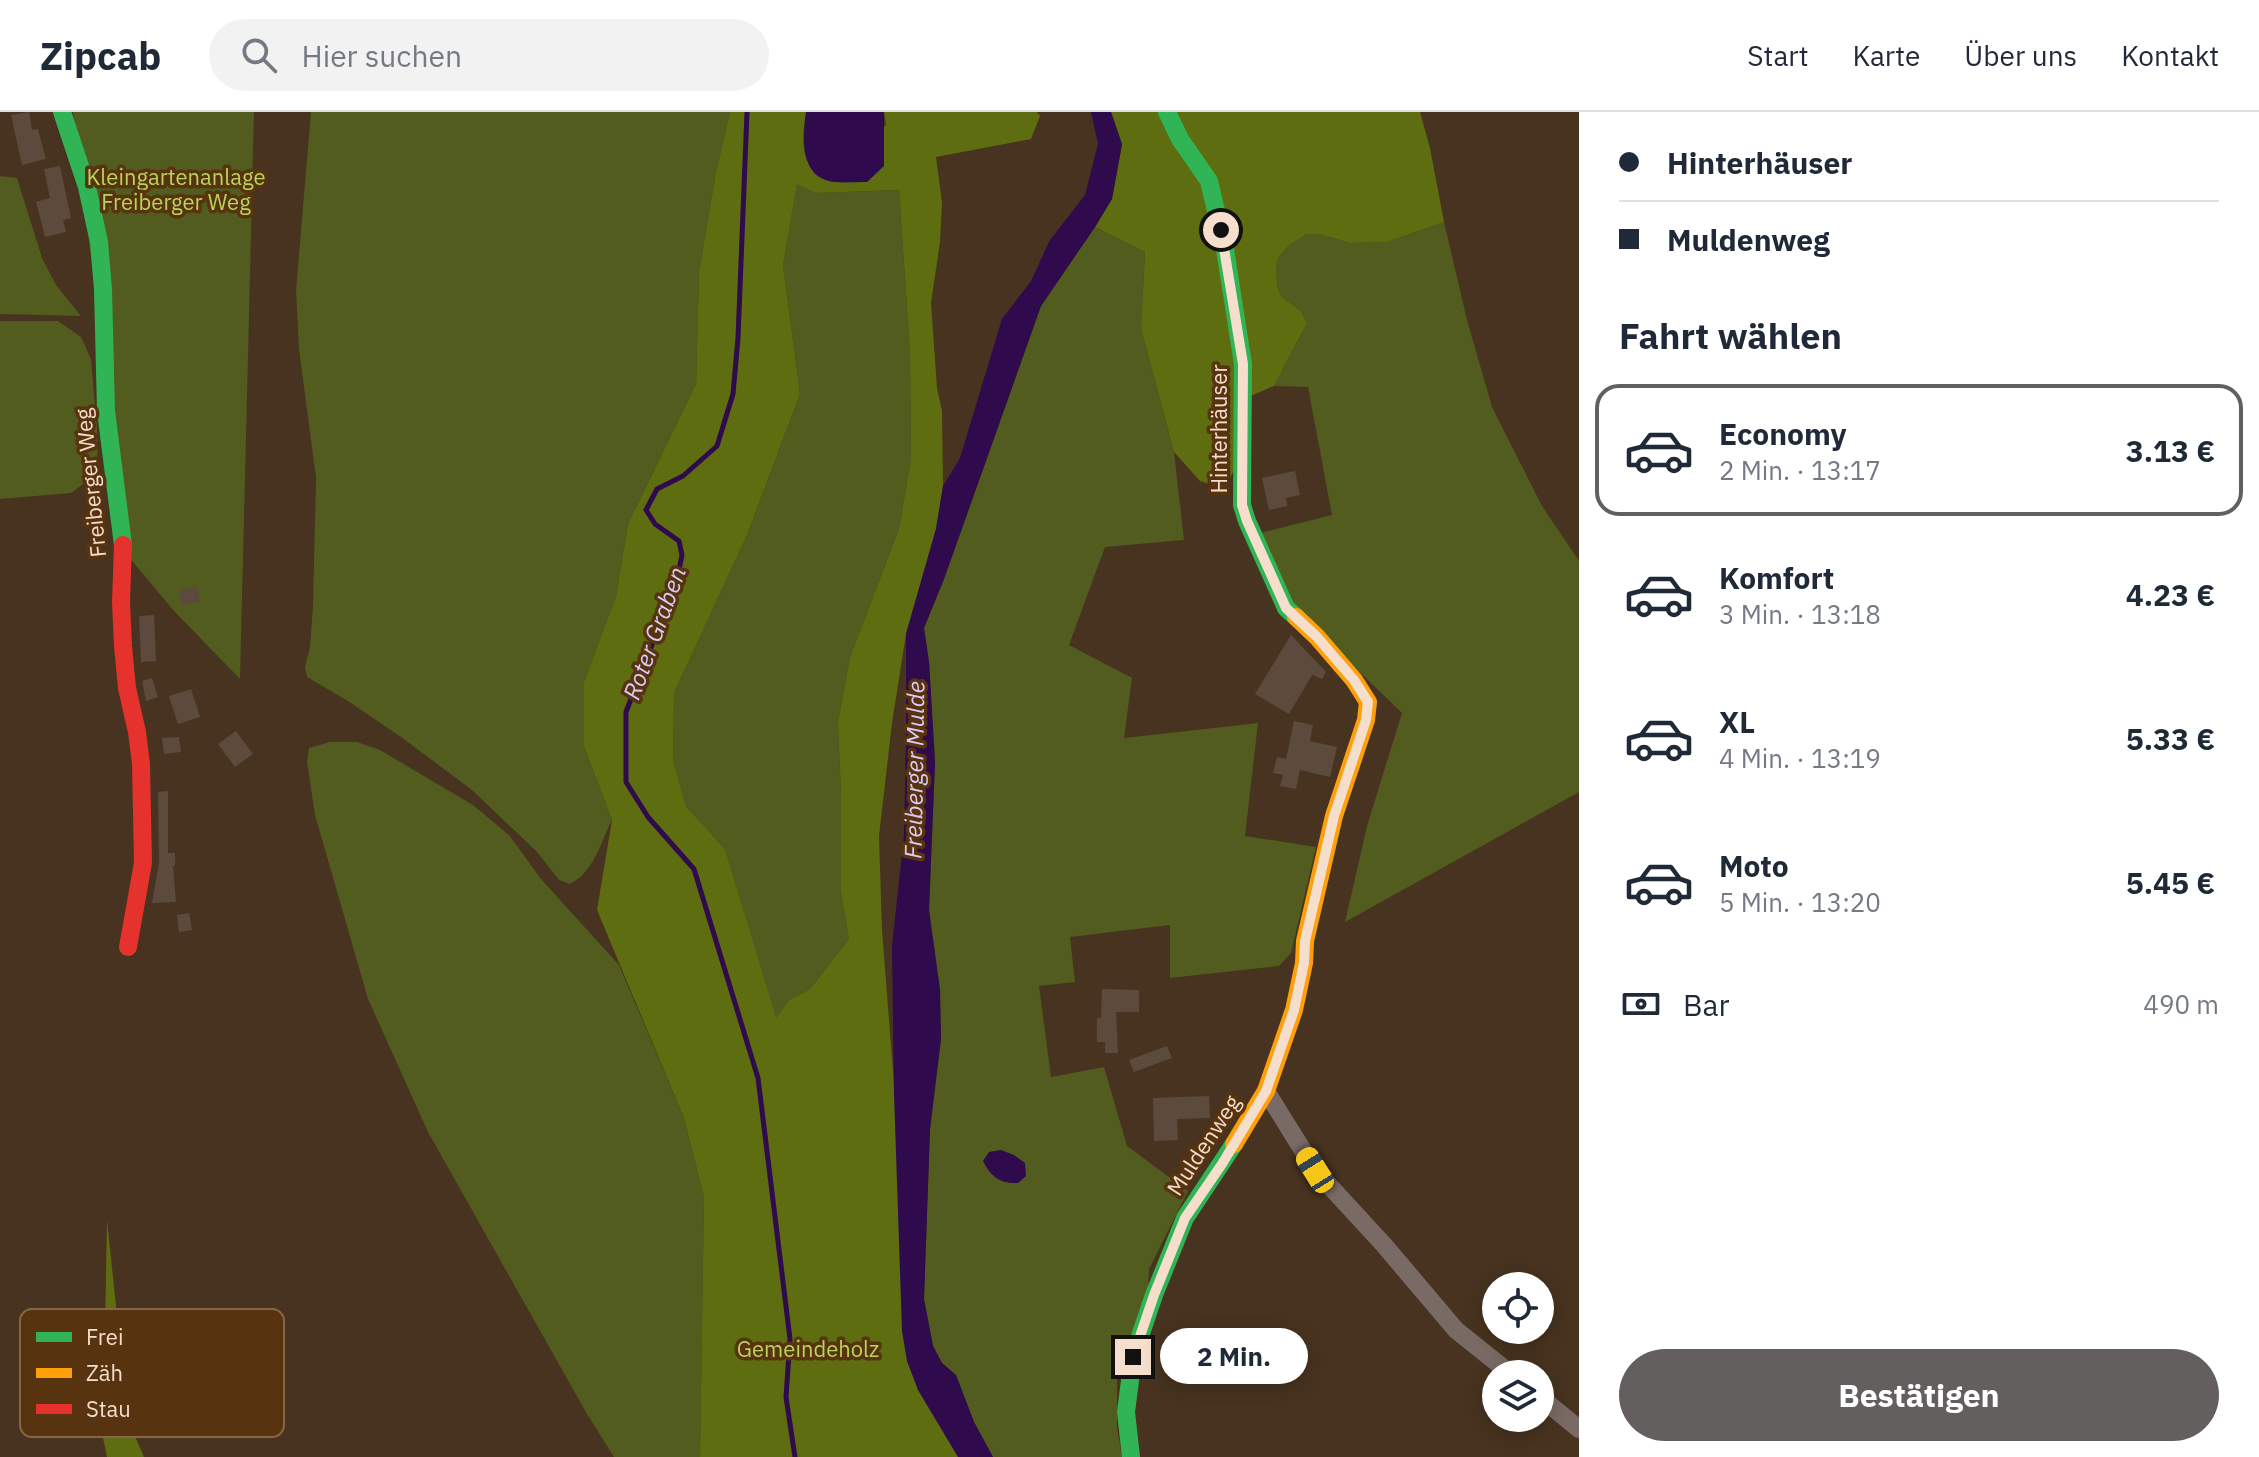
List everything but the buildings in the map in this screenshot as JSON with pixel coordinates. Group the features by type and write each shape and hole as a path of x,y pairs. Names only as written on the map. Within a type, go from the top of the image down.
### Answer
{"street":[{"name":"Freiberger Weg","path":"62,112 87,187 99,242 106,411 124,554 121,602 123,646 141,764 143,863 128,947"},
{"name":"Hinterhäuser","path":"1167,112 1180,139 1209,181 1225,249 1243,364 1242,505 1247,521 1286,608 1317,637 1354,680 1368,702 1366,720 1334,816 1305,941 1304,963 1294,1010 1266,1091"},
{"path":"1266,1091 1315,1170 1377,1236 1456,1330 1494,1360"},
{"name":"Muldenweg","path":"1131,1457 1126,1412 1133,1357 1154,1295 1185,1218 1266,1091"},
{"path":"1554,1408 1579,1429"}],"green space":[{"name":"Kleingartenanlage Freiberger Weg","path":"73,112 254,112 240,679 174,611 128,556"},
{"path":"311,112 730,112 699,272 696,384 628,524 616,596 584,682 584,746 612,820 591,864 570,884 559,880 537,852 472,790 401,737 307,677 305,667 313,606 316,478 299,349 296,290"},
{"name":"Gemeindeholz","path":"730,112 806,112 803,141 806,157 824,179 886,125 884,112 1037,112 1040,116 1031,139 936,157 942,202 931,303 937,388 942,411 943,486 936,529 906,634 879,836 882,930 918,1390 962,1457 700,1457 704,1197 684,1118 597,910 612,820 584,746 584,682 616,596 628,524 696,384 699,272","holes":["797,184 816,193 899,190 910,353 911,459 899,529 850,657 838,722 841,893 849,939 810,989 789,1000 776,1018 725,849 686,807 673,761 674,693 747,535 800,394 783,265"]},
{"path":"1111,112 1420,112 1444,222 1387,242 1350,243 1319,234 1307,234 1288,246 1277,260 1278,289 1282,297 1301,311 1307,323 1274,386 1246,398 1247,445 1229,480 1215,486 1200,481 1174,452 1141,328 1145,252 1095,227 1112,199 1122,145"},
{"path":"0,176 17,178 42,258 56,285 81,316 0,314"},
{"path":"797,183 816,193 899,190 910,353 911,459 899,529 850,657 838,722 841,893 849,939 810,989 789,1000 775,1019 725,849 686,808 673,762 674,693 747,535 800,394 783,265"},
{"path":"1444,222 1492,407 1542,506 1579,561 1579,792 1345,922 1367,826 1402,713 1295,610 1260,533 1332,515 1308,387 1274,386 1307,323 1301,311 1282,297 1278,289 1277,260 1288,246 1307,234 1319,234 1350,243 1387,242"},
{"path":"1095,227 1145,252 1141,328 1174,452 1184,540 1105,547 1069,645 1132,678 1124,738 1258,723 1245,836 1316,847 1291,953 1279,966 1170,978 1170,925 1070,937 1075,982 1039,986 1051,1077 1104,1067 1127,1146 1188,1191 1149,1269 1148,1291 1117,1372 1117,1427 1122,1457 993,1457 974,1422 956,1375 942,1363 933,1346 924,1299 930,1129 941,1039 940,990 929,910 935,762 924,628 1041,306"},
{"path":"0,321 58,321 81,337 91,359 98,473 71,493 0,499"},
{"path":"330,742 357,742 380,750 473,805 509,835 541,879 619,965 684,1118 704,1197 700,1457 614,1457 428,1132 368,999 315,815 307,762 309,748"},
{"path":"107,1220 116,1309 105,1309"},
{"path":"135,1437 144,1457 107,1457 103,1438"}],"water":[{"path":"806,112 884,112 884,166 867,182 834,182 814,173 804,145"},
{"name":"Freiberger Mulde","path":"1091,112 1111,112 1122,144 1112,199 1041,306 924,628 935,762 929,910 940,990 941,1039 930,1129 924,1299 933,1346 942,1363 956,1375 974,1422 993,1457 958,1457 918,1390 907,1361 902,1331 892,946 904,835 906,634 936,529 943,486 960,458 1002,319 1031,281 1050,240 1085,195 1098,144"},
{"path":"1001,1150 1025,1163 1026,1176 1018,1183 997,1178 983,1161 989,1152"}],"waterway":[{"name":"Roter Graben","path":"747,112 733,394 717,446 683,476 657,489 646,510 655,524 679,541 682,555 677,580 626,712 626,782 648,817 694,869 758,1078 790,1339 786,1397 795,1457"}],"traffic: fast":[{"path":"62,112 87,187 99,242 106,411 123,545"},
{"path":"1167,112 1180,139 1209,181 1225,249 1243,364 1242,505 1286,608 1296,617"},
{"path":"1131,1457 1126,1412 1133,1357 1185,1218 1234,1144"}],"traffic: slow":[{"path":"1234,1144 1266,1091 1294,1010 1304,963 1305,941 1334,816 1366,720 1368,702 1354,680 1296,617"}],"traffic: jam":[{"path":"123,545 123,646 141,764 143,863 128,947"}],"route":[{"path":"1133,1357 1185,1218 1266,1091 1294,1010 1304,963 1305,941 1334,816 1366,720 1368,702 1354,680 1317,637 1286,608 1242,505 1243,364 1221,230"}]}
